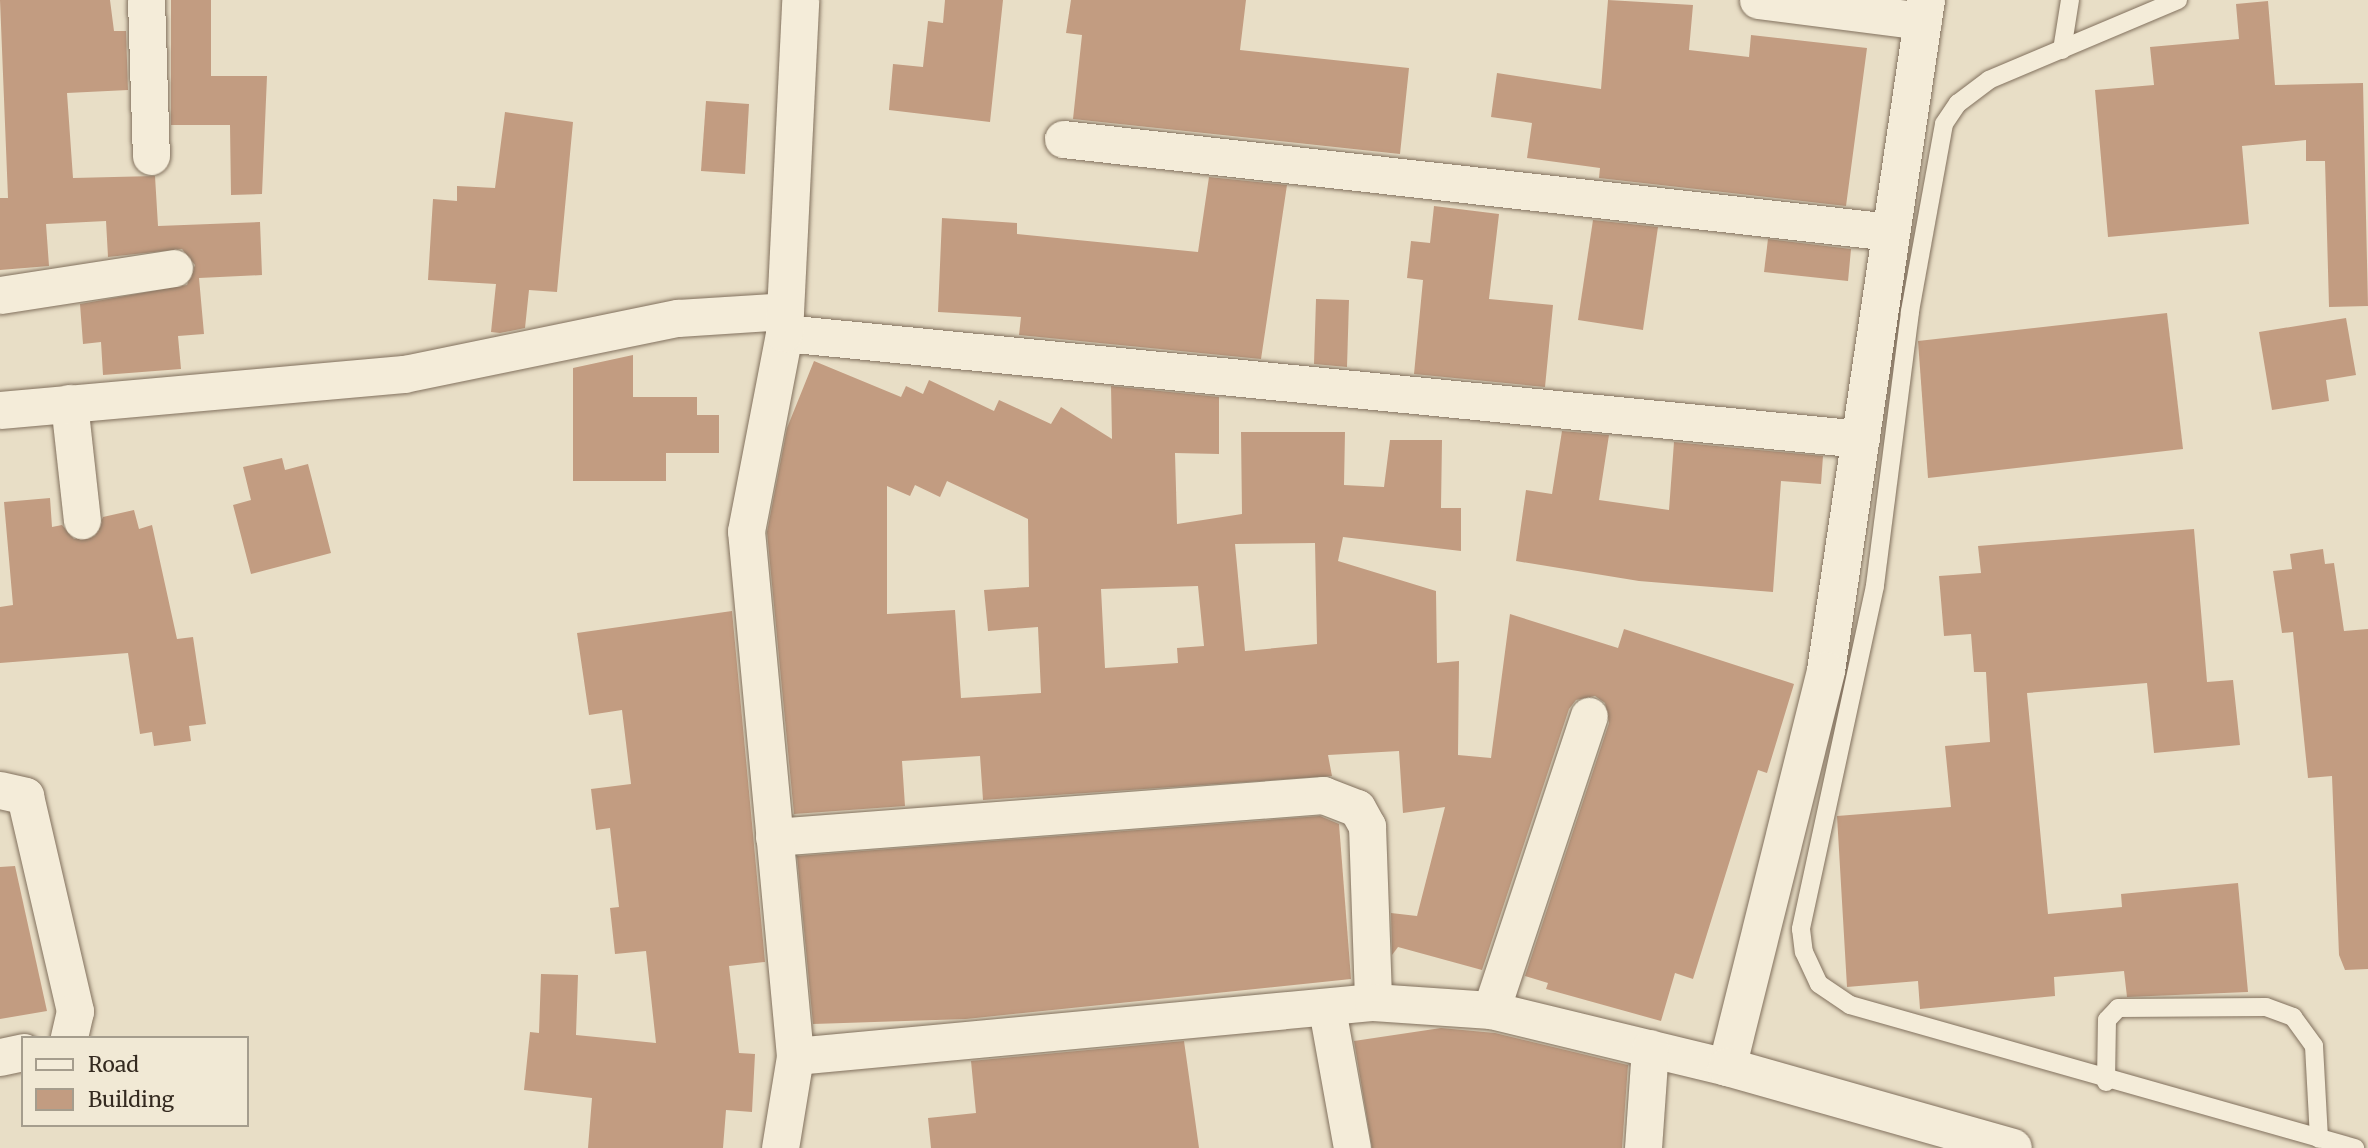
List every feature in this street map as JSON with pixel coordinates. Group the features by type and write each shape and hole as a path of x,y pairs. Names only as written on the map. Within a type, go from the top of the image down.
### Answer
{"street":[{"path":"146,0 151,156"},
{"path":"780,1148 795,1056 746,531 784,322 800,0"},
{"path":"1727,1067 1826,671 1925,10 1758,0"},
{"path":"1063,139 1891,232"},
{"path":"0,295 174,268"},
{"path":"0,410 404,374 664,320 784,322 1861,439"},
{"path":"69,403 82,520"},
{"path":"1491,1010 1589,716"},
{"path":"0,790 25,796 75,1011 69,1036"},
{"path":"774,837 1323,795 1357,808 1367,826 1373,1002"},
{"path":"795,1056 1327,1009 1373,1002 1491,1010 1727,1067 2013,1148"},
{"path":"1327,1009 1352,1148"},
{"path":"1643,1148 1650,1048"},
{"path":"0,1057 21,1052"}],"lane":[{"path":"2062,50 2070,0"},
{"path":"2178,0 1979,87 1944,124 1910,312 1875,586 1801,929 1812,973 1850,1005 2106,1083 2355,1148"},
{"path":"2106,1083 2107,1020 2118,1008 2266,1007 2293,1017 2314,1046 2319,1139"}],"building":[{"path":"0,0 110,0 114,31 126,31 128,90 67,93 73,178 155,176 158,226 260,222 262,275 199,278 204,334 178,336 181,369 103,375 101,342 83,344 80,304 187,285 195,265 182,249 108,257 106,221 46,224 49,266 0,270 0,198 8,198"},
{"path":"171,0 211,0 211,76 267,76 262,194 231,195 230,125 171,125"},
{"path":"945,0 1003,0 990,122 889,110 893,64 923,67 928,21 943,23"},
{"path":"1071,0 1246,0 1240,50 1409,68 1400,154 1073,119 1082,35 1066,33"},
{"path":"1608,0 1693,5 1689,50 1749,57 1751,35 1867,48 1846,206 1599,178 1600,168 1527,158 1532,123 1491,117 1497,73 1601,89"},
{"path":"2268,1 2275,85 2363,83 2368,306 2329,307 2325,161 2306,161 2306,140 2242,146 2249,224 2108,237 2095,90 2154,85 2150,47 2239,39 2236,4"},
{"path":"706,101 749,104 745,174 701,171"},
{"path":"505,112 573,122 557,292 529,290 525,328 500,333 491,332 496,284 428,280 433,199 457,201 457,186 495,188"},
{"path":"1209,177 1287,185 1261,359 1019,335 1021,317 938,312 942,218 1017,223 1017,234 1198,252"},
{"path":"1434,206 1499,214 1489,299 1553,305 1545,387 1414,374 1423,280 1407,278 1411,241 1430,243"},
{"path":"1593,220 1658,227 1643,330 1578,320"},
{"path":"1768,239 1851,249 1848,281 1764,272"},
{"path":"1316,299 1349,300 1347,367 1314,364"},
{"path":"2167,313 2183,449 1928,478 1918,341"},
{"path":"2346,318 2356,375 2326,380 2329,401 2272,410 2259,332"},
{"path":"633,355 633,397 697,397 697,415 719,415 719,453 666,453 666,481 573,481 573,368"},
{"path":"814,361 901,397 906,386 923,394 929,380 994,411 999,400 1051,424 1061,407 1112,439 1111,386 1219,397 1219,454 1175,453 1177,524 1242,514 1241,432 1345,432 1344,485 1384,487 1390,440 1442,440 1441,508 1461,508 1461,551 1343,537 1338,561 1436,591 1437,663 1459,661 1458,755 1491,758 1510,614 1618,648 1624,629 1794,684 1767,773 1758,770 1693,979 1675,973 1661,1021 1546,989 1548,983 1525,976 1609,723 1605,703 1595,696 1576,700 1569,709 1482,970 1398,947 1392,955 1391,913 1417,916 1445,807 1403,813 1399,751 1328,755 1332,776 983,800 980,756 902,761 905,806 794,814 767,532 787,428","holes":["947,481 1028,519 1029,587 984,590 988,631 1038,627 1041,693 961,698 955,610 887,614 887,486 910,496 915,485 940,497","1315,543 1317,644 1245,651 1235,544","1198,586 1204,646 1177,648 1178,663 1105,668 1101,589"]},
{"path":"1562,431 1609,435 1599,500 1669,510 1674,442 1823,456 1821,484 1781,481 1773,592 1639,581 1516,561 1526,490 1552,494"},
{"path":"282,458 285,470 308,464 331,553 251,574 233,505 251,500 243,467"},
{"path":"50,498 52,527 62,525 74,539 95,536 103,517 134,510 139,529 152,525 177,639 193,637 206,724 189,726 191,741 154,746 152,732 140,734 128,653 0,663 0,607 13,605 4,502"},
{"path":"2194,529 2207,682 2233,680 2240,745 2154,753 2147,683 2027,693 2048,914 2122,907 2121,894 2238,883 2248,992 2127,997 2124,971 2054,977 2055,996 1920,1009 1918,981 1847,987 1837,816 1951,807 1945,746 1990,742 1986,672 1974,672 1971,634 1944,636 1939,576 1981,573 1978,546"},
{"path":"2323,549 2325,564 2334,563 2344,631 2368,629 2368,969 2345,970 2339,955 2332,776 2308,778 2293,632 2282,633 2273,571 2292,569 2290,554"},
{"path":"732,611 765,962 729,966 739,1053 755,1054 752,1112 726,1110 723,1148 588,1148 592,1098 524,1090 530,1032 539,1033 541,974 578,975 576,1035 656,1043 646,951 615,954 610,908 619,907 610,828 596,830 591,789 631,784 622,710 589,715 577,633"},
{"path":"1320,816 1339,824 1351,979 966,1019 813,1024 797,856"},
{"path":"15,866 47,1011 0,1019 0,867"},
{"path":"1441,1028 1495,1033 1628,1065 1622,1148 1372,1148 1354,1041"},
{"path":"1184,1041 1199,1148 931,1148 928,1118 976,1113 971,1061"}]}
